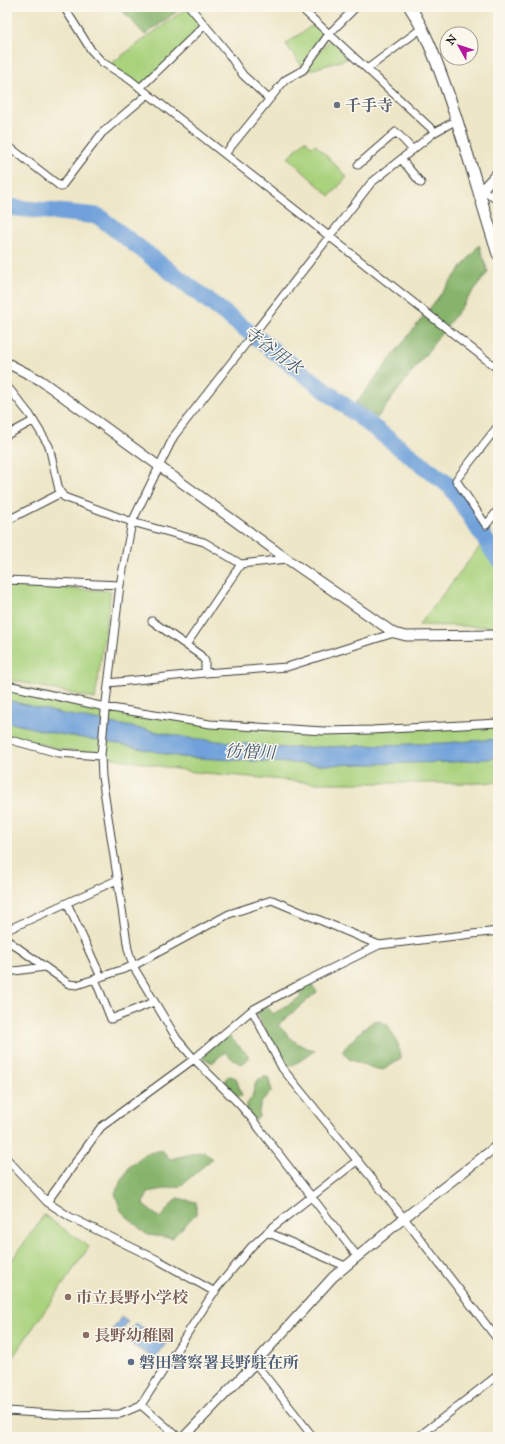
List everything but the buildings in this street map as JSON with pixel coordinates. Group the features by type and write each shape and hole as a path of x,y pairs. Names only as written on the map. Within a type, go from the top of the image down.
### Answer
{"main road":[{"path":"410,7 422,28 435,59 457,120 481,191 498,254"}],"street":[{"path":"64,7 91,50 102,62 129,79 498,369"},
{"path":"190,7 227,52 243,75 269,98"},
{"path":"300,7 435,132"},
{"path":"224,154 285,80 303,70 329,34 356,7"},
{"path":"140,88 205,25"},
{"path":"366,69 422,28"},
{"path":"7,145 62,187 102,133 148,94"},
{"path":"357,1256 239,1104 194,1059 177,1039 132,966 117,880 102,777 101,756 105,709 120,585 132,522 174,436 371,183 435,132 457,120"},
{"path":"358,165 396,132 413,150"},
{"path":"401,159 421,182"},
{"path":"498,172 481,191 498,201"},
{"path":"7,363 40,380 287,559 394,633 406,636 498,635"},
{"path":"7,386 34,421 49,446 59,490 64,497 132,522 204,542 241,564 287,559"},
{"path":"7,435 34,421"},
{"path":"498,426 456,480 486,525 498,510"},
{"path":"9,518 61,493"},
{"path":"186,644 241,564"},
{"path":"7,580 120,585"},
{"path":"152,621 200,655 205,661 204,673"},
{"path":"108,683 204,673 287,667 394,633"},
{"path":"7,685 105,709 210,724 324,731 372,730 498,722"},
{"path":"7,739 58,753 101,756"},
{"path":"7,930 117,880"},
{"path":"7,940 69,984 78,985 132,966 229,914 272,900 379,945"},
{"path":"67,903 98,978 111,1019 154,1002"},
{"path":"47,1202 102,1127 194,1059 252,1010 302,983 379,945 498,931"},
{"path":"7,972 45,966"},
{"path":"252,1010 282,1068 358,1160 498,1340"},
{"path":"184,1437 255,1363 333,1277 404,1218 498,1145"},
{"path":"7,1159 47,1202 70,1217 158,1260 215,1292"},
{"path":"7,1411 66,1415 120,1414 141,1405 215,1292 252,1246 311,1196 358,1160"},
{"path":"267,1232 345,1266"},
{"path":"255,1363 313,1437"},
{"path":"418,1437 498,1375"},
{"path":"141,1405 178,1437"}],"green space":[{"path":"119,7 183,7 145,35"},
{"path":"188,7 205,25 140,88 108,66"},
{"path":"317,22 329,34 307,65 331,39 351,55 347,59 307,71 286,44"},
{"path":"305,140 312,147 315,144 347,177 330,196 288,158"},
{"path":"479,245 488,272 377,418 356,403"},
{"path":"482,544 498,568 498,627 419,625"},
{"path":"7,585 111,591 95,699 7,679"},
{"path":"7,682 70,701 191,721 324,731 498,727 498,782 317,783 194,772 56,748 7,735"},
{"path":"310,983 317,992 278,1025 303,1047 315,1050 292,1065 283,1066 256,1012 267,1006 273,1014 301,997 298,989"},
{"path":"375,1020 387,1024 398,1044 401,1059 383,1070 349,1059 342,1051 362,1030"},
{"path":"227,1034 250,1057 245,1062 241,1064 232,1059 225,1052 212,1063 201,1056"},
{"path":"230,1076 236,1078 242,1096 238,1097 226,1084 226,1078"},
{"path":"264,1077 268,1077 272,1091 262,1102 259,1109 259,1117 256,1120 247,1113 247,1104 252,1097 256,1082"},
{"path":"162,1150 170,1159 204,1151 212,1159 180,1186 148,1192 143,1205 160,1218 177,1198 196,1202 196,1214 172,1238 147,1235 121,1211 115,1193 129,1167 145,1154"},
{"path":"44,1215 89,1247 12,1358 7,1354 7,1267"}],"water":[{"name":"彷僧川","path":"7,700 59,713 189,738 285,748 444,743 498,739 498,758 453,762 327,765 180,757 124,745 53,733 7,722"},
{"path":"121,1317 128,1322 118,1337 111,1333"},
{"path":"136,1323 166,1343 155,1359 124,1340"}],"waterway":[{"name":"寺谷用水","path":"7,207 98,216 451,487 498,559"}],"place":[{"name":"千手寺","path":"337,105"},
{"name":"市立長野小学校","path":"68,1297"},
{"name":"長野幼稚園","path":"86,1335"},
{"name":"磐田警察署長野駐在所","path":"131,1362"}]}
